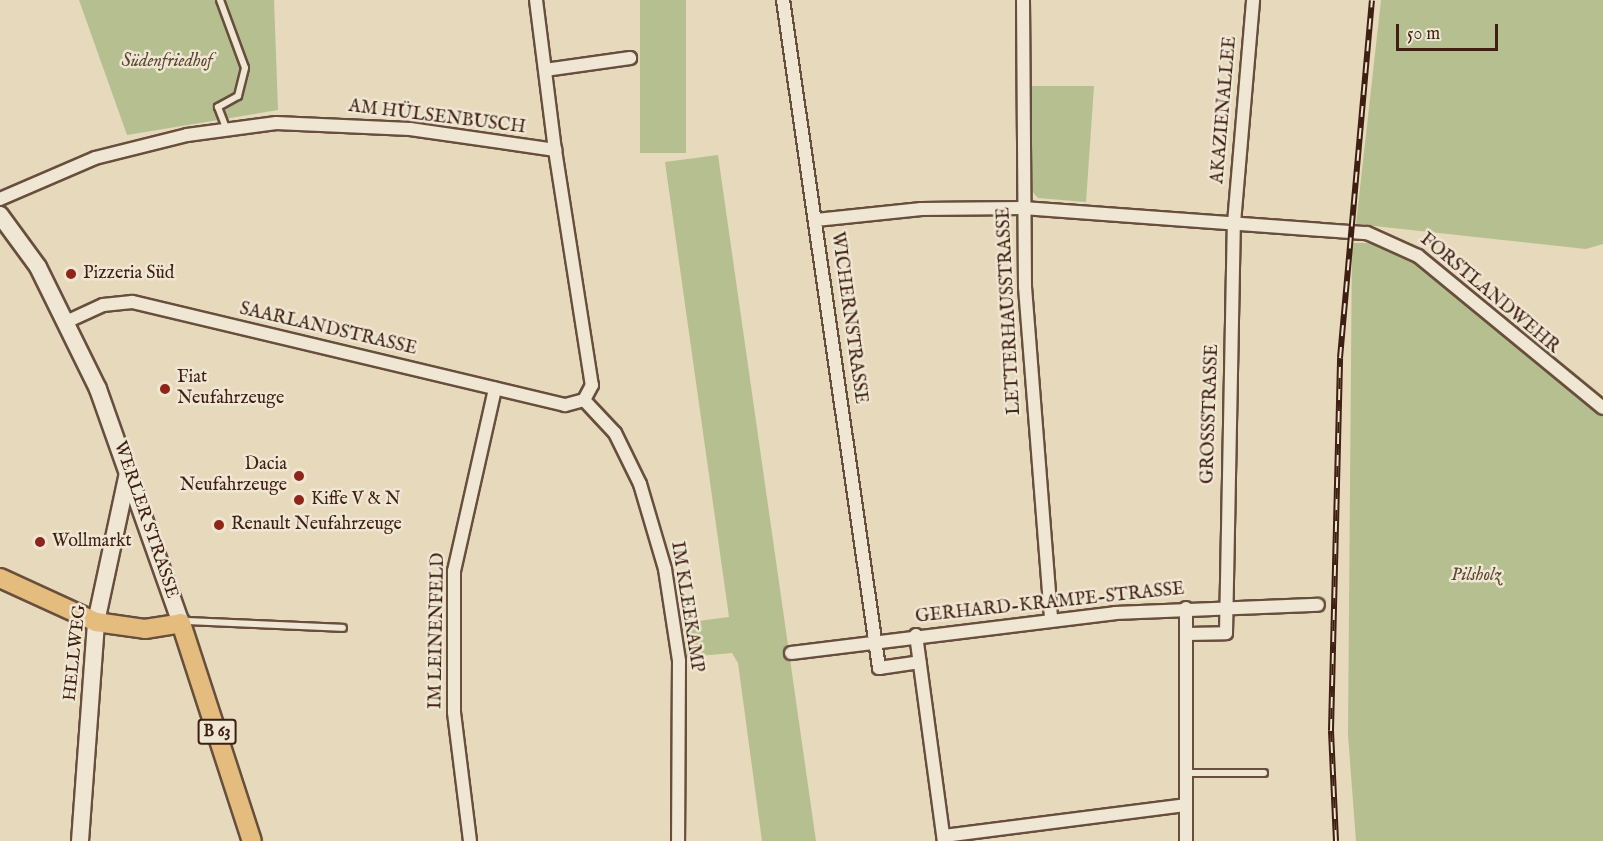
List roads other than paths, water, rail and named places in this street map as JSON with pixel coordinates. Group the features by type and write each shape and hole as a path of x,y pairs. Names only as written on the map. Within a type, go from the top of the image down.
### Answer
{"main road":[{"name":"WERLER STRASSE","path":"0,215 38,267 66,322 128,472 181,622 252,841"},
{"name":"HELLWEG","path":"80,841 96,622 128,472"},
{"path":"0,578 96,622 145,629 181,622"}],"street":[{"path":"536,0 555,150 590,363 592,385 584,400"},
{"name":"WICHERNSTRASSE","path":"783,0 876,642"},
{"name":"LETTERHAUSSTRASSE","path":"1023,0 1023,207 1031,395 1051,619"},
{"name":"AKAZIENALLEE","path":"1234,223 1253,0"},
{"path":"545,70 630,58"},
{"name":"AM HÜLSENBUSCH","path":"0,199 95,158 226,128 344,124 555,150"},
{"name":"FORSTLANDWEHR","path":"816,220 921,209 1023,207 1367,233 1405,247 1603,408"},
{"name":"GROSSSTRASSE","path":"1227,606 1234,223"},
{"name":"SAARLANDSTRASSE","path":"66,322 103,305 132,302 565,405 584,400"},
{"name":"IM LEINENFELD","path":"470,841 454,712 454,571 495,388"},
{"name":"IM KLEEKAMP","path":"584,400 615,433 640,484 665,569 679,661 678,841"},
{"name":"GERHARD-KRAMPE-STRASSE","path":"791,653 1051,619 1186,608 1318,605"},
{"path":"1187,634 1226,633 1227,606"},
{"path":"1186,608 1186,841"},
{"path":"916,635 944,838 1185,805"},
{"path":"876,642 879,668 920,662"}],"lane":[{"path":"220,0 245,68 238,96 218,108 226,128"},
{"path":"181,622 343,628"},
{"path":"1185,772 1264,772"}],"railway":[{"path":"1336,841 1331,730 1340,358 1372,0"}],"place":[{"name":"Pizzeria Süd","path":"71,274"},
{"name":"Fiat Neufahrzeuge","path":"165,389"},
{"name":"Dacia Neufahrzeuge","path":"299,476"},
{"name":"Kiffe V & N","path":"299,500"},
{"name":"Renault Neufahrzeuge","path":"219,525"},
{"name":"Wollmarkt","path":"40,542"}],"park label":[{"name":"Südenfriedhof","path":"167,62"},
{"name":"Pilsholz","path":"1476,576"}]}
